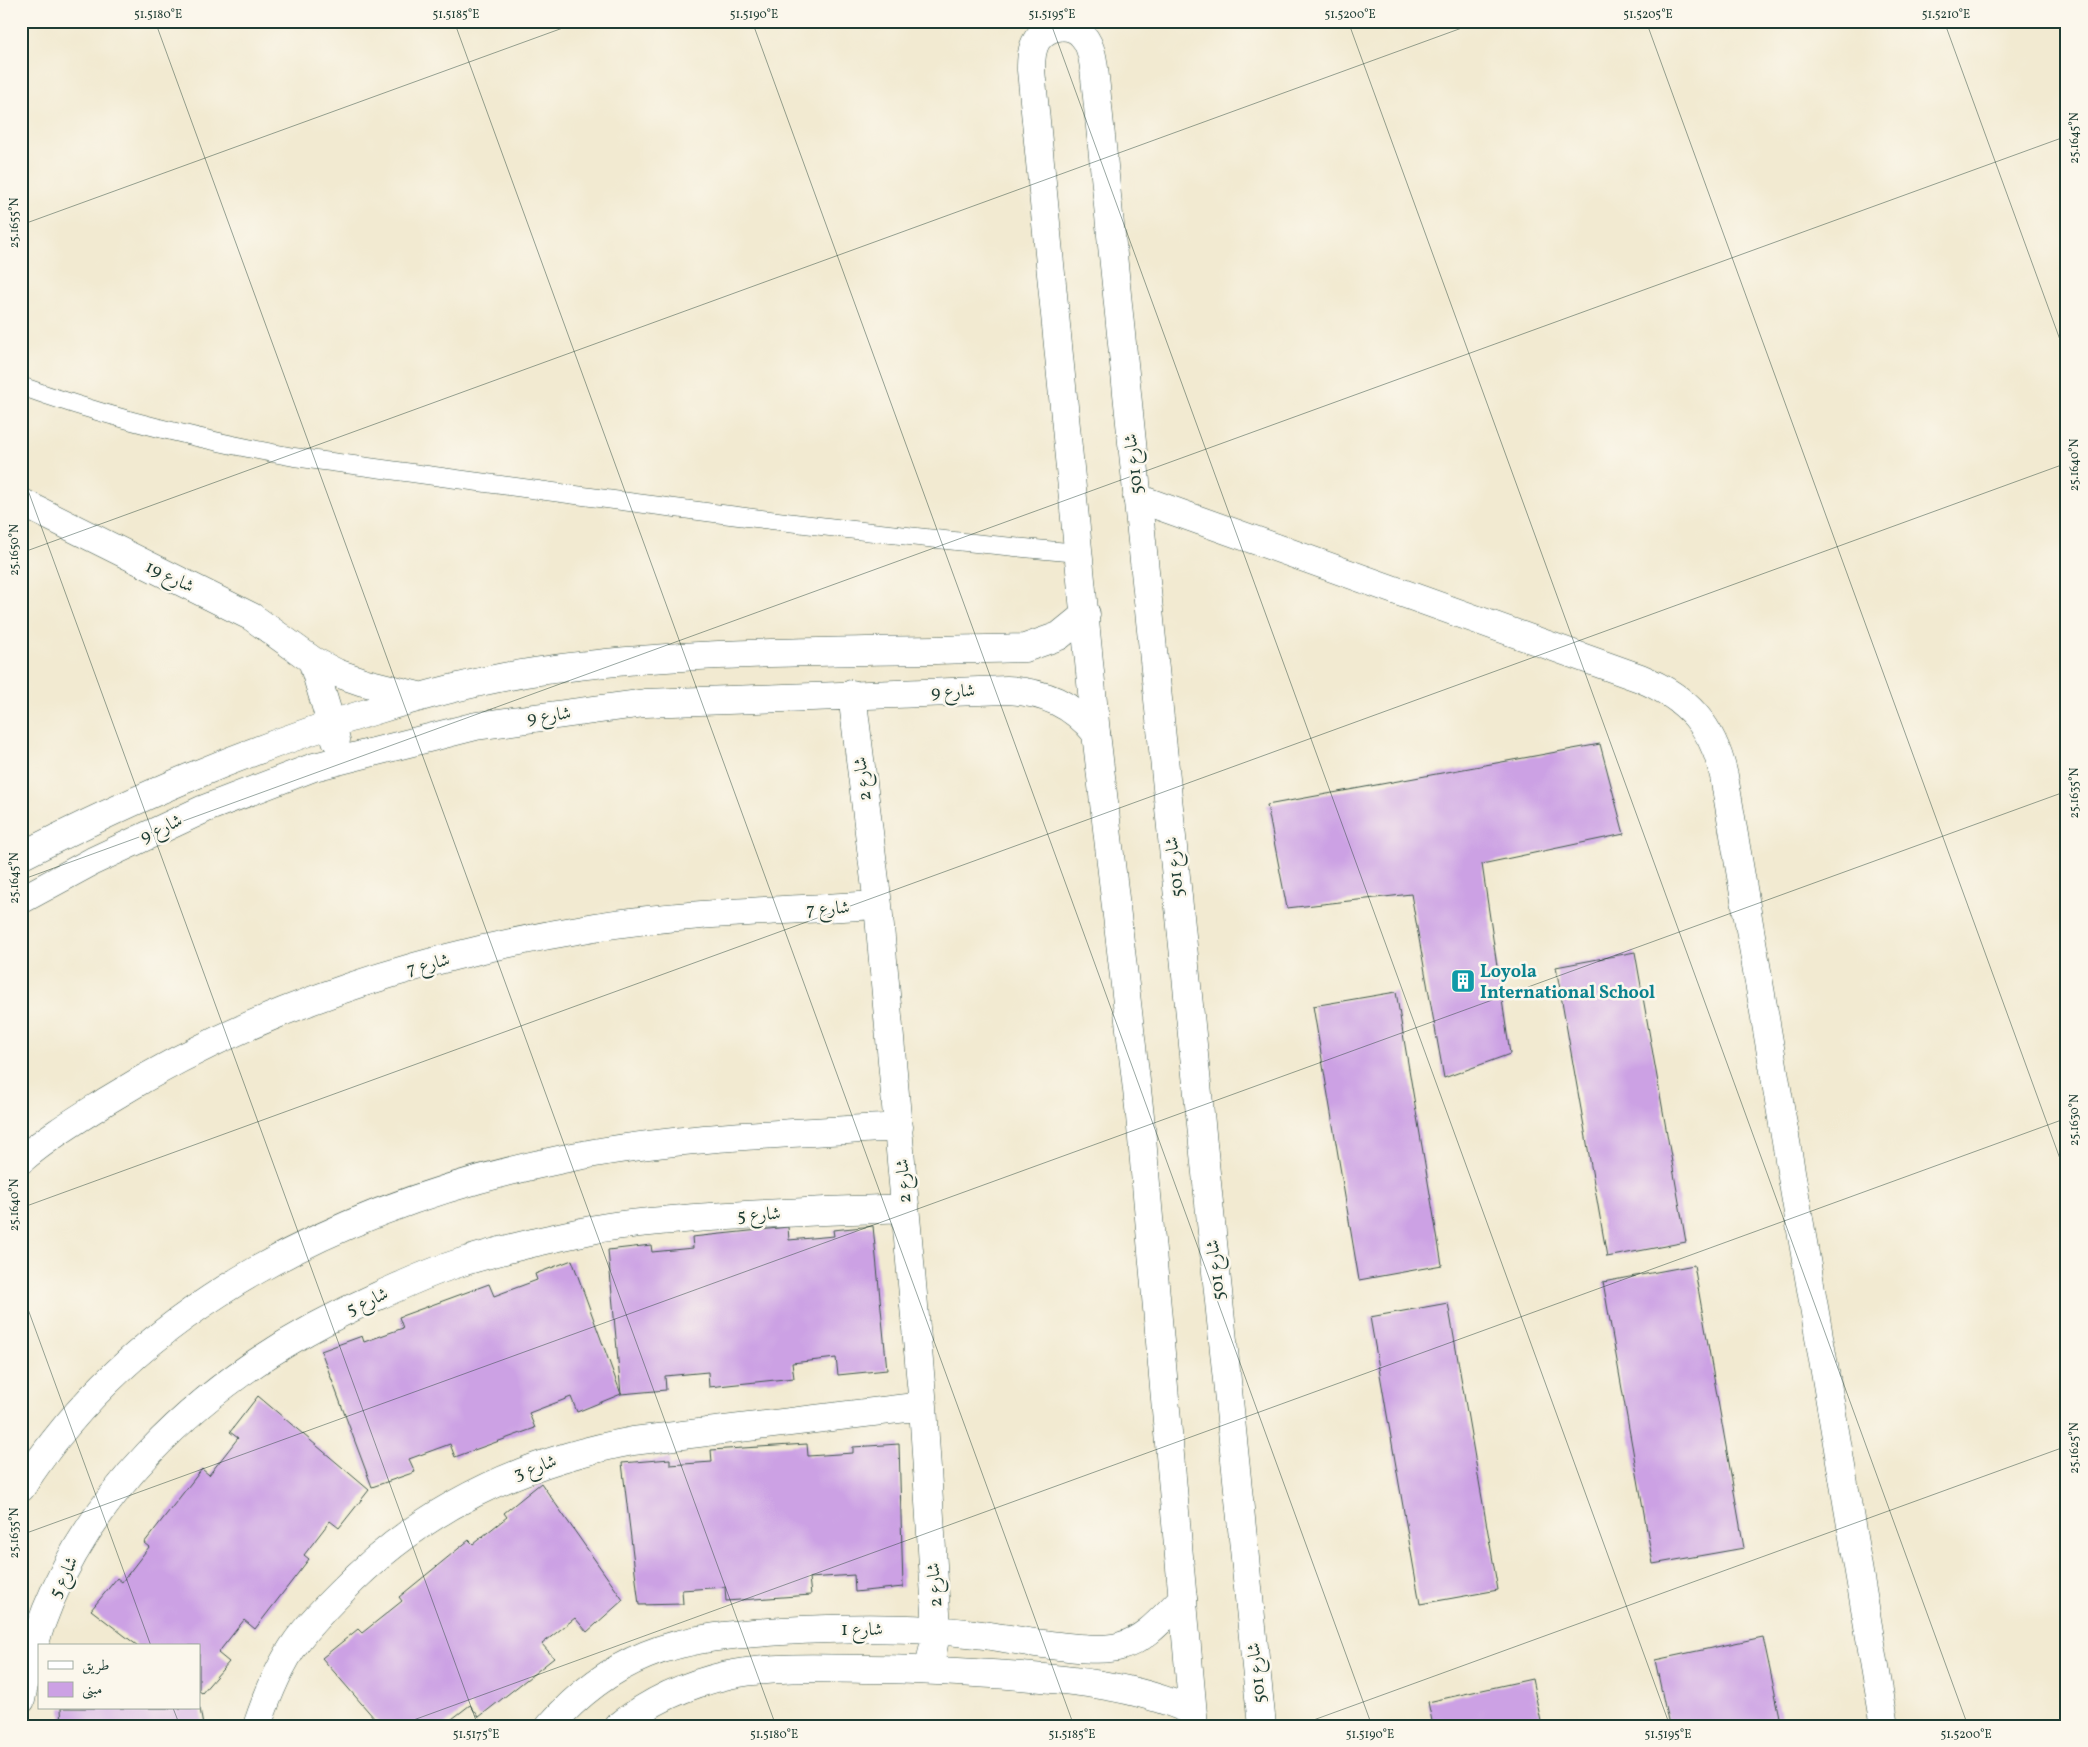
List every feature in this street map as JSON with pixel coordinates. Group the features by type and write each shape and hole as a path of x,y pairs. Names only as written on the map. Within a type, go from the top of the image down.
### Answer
{"street":[{"name":"شارع 501","path":"1193,1718 1140,1116 1096,733 1086,614 1031,70 1032,55 1036,41 1044,32 1060,24 1076,30 1084,36 1093,63 1262,1726"},
{"path":"1137,498 1661,687 1680,699 1697,715 1710,734 1719,754 1724,776 1884,1726"},
{"name":"شارع 19","path":"21,502 252,617 312,660 337,673 363,682 420,696"},
{"name":"شارع 9","path":"21,856 136,799 204,770 331,724 420,696 485,680 538,671 639,660 764,652 1025,648 1059,636 1086,614"},
{"path":"312,660 341,760"},
{"name":"شارع 9","path":"21,900 46,885 204,808 314,767 476,726 645,703 852,694 1024,691 1042,694 1058,700 1086,720 1096,733"},
{"name":"شارع 2","path":"852,694 878,905 923,1406 937,1629 929,1669"},
{"name":"شارع 7","path":"21,1160 82,1116 177,1059 235,1031 351,985 528,939 597,927 715,914 878,905"},
{"path":"21,1488 52,1444 77,1414 142,1350 178,1321 266,1264 304,1244 387,1209 444,1188 565,1158 646,1146 899,1127"},
{"name":"شارع 5","path":"21,1700 29,1660 60,1578 103,1507 130,1473 180,1421 244,1370 316,1325 454,1264 499,1251 598,1229 731,1215 904,1208"},
{"name":"شارع 3","path":"257,1726 283,1664 298,1640 327,1606 366,1566 400,1539 441,1511 492,1483 533,1466 594,1448 625,1442 923,1406"},
{"name":"شارع 1","path":"550,1726 566,1708 601,1679 645,1655 664,1648 702,1639 819,1628 937,1629 1082,1647 1119,1647 1146,1634 1183,1598"},
{"path":"619,1726 640,1710 661,1698 701,1682 729,1675 799,1668 929,1669 1056,1678 1114,1687 1167,1700 1193,1718"}],"lane":[{"path":"21,386 74,405 146,427 220,444 294,457 757,518 946,541 1079,553"}],"building":[{"name":"Loyola International School","path":"1600,744 1624,834 1482,864 1510,1054 1444,1078 1411,894 1287,908 1267,805"},
{"name":"Loyola International School","path":"1635,952 1686,1242 1607,1257 1556,967"},
{"path":"1396,992 1442,1265 1359,1280 1313,1006"},
{"path":"873,1226 887,1370 838,1375 836,1358 792,1363 794,1378 709,1387 708,1372 665,1376 666,1390 621,1394 608,1250 651,1245 652,1252 693,1248 692,1237 788,1227 789,1240 834,1236 833,1230"},
{"path":"572,1260 621,1394 577,1412 571,1397 529,1413 535,1428 455,1457 450,1444 409,1459 415,1472 372,1487 321,1351 362,1336 364,1342 403,1328 399,1317 489,1284 494,1296 537,1280 535,1274"},
{"path":"1694,1265 1744,1548 1653,1564 1603,1282"},
{"path":"1448,1303 1498,1590 1420,1604 1370,1317"},
{"path":"258,1396 369,1490 339,1528 330,1521 304,1555 309,1559 255,1629 244,1620 218,1653 229,1662 202,1693 200,1692 200,1644 135,1644 91,1610 117,1578 122,1582 149,1547 144,1543 202,1469 209,1475 238,1438 230,1432"},
{"path":"807,1444 808,1456 853,1453 853,1447 899,1444 903,1587 855,1592 854,1575 809,1578 811,1595 726,1601 725,1587 682,1590 683,1604 639,1605 622,1463 670,1459 670,1465 712,1462 711,1450"},
{"path":"541,1483 623,1600 587,1632 575,1618 542,1644 554,1658 479,1717 470,1705 443,1726 381,1726 322,1658 358,1629 362,1633 402,1601 399,1597 469,1540 473,1544 507,1517 504,1513"},
{"path":"1763,1637 1780,1717 1740,1726 1669,1726 1655,1660"},
{"path":"1532,1679 1542,1726 1433,1726 1428,1702"},
{"path":"200,1708 203,1726 62,1726 61,1710 200,1710"}],"place":[{"name":"Loyola International School","path":"1463,981"}]}
